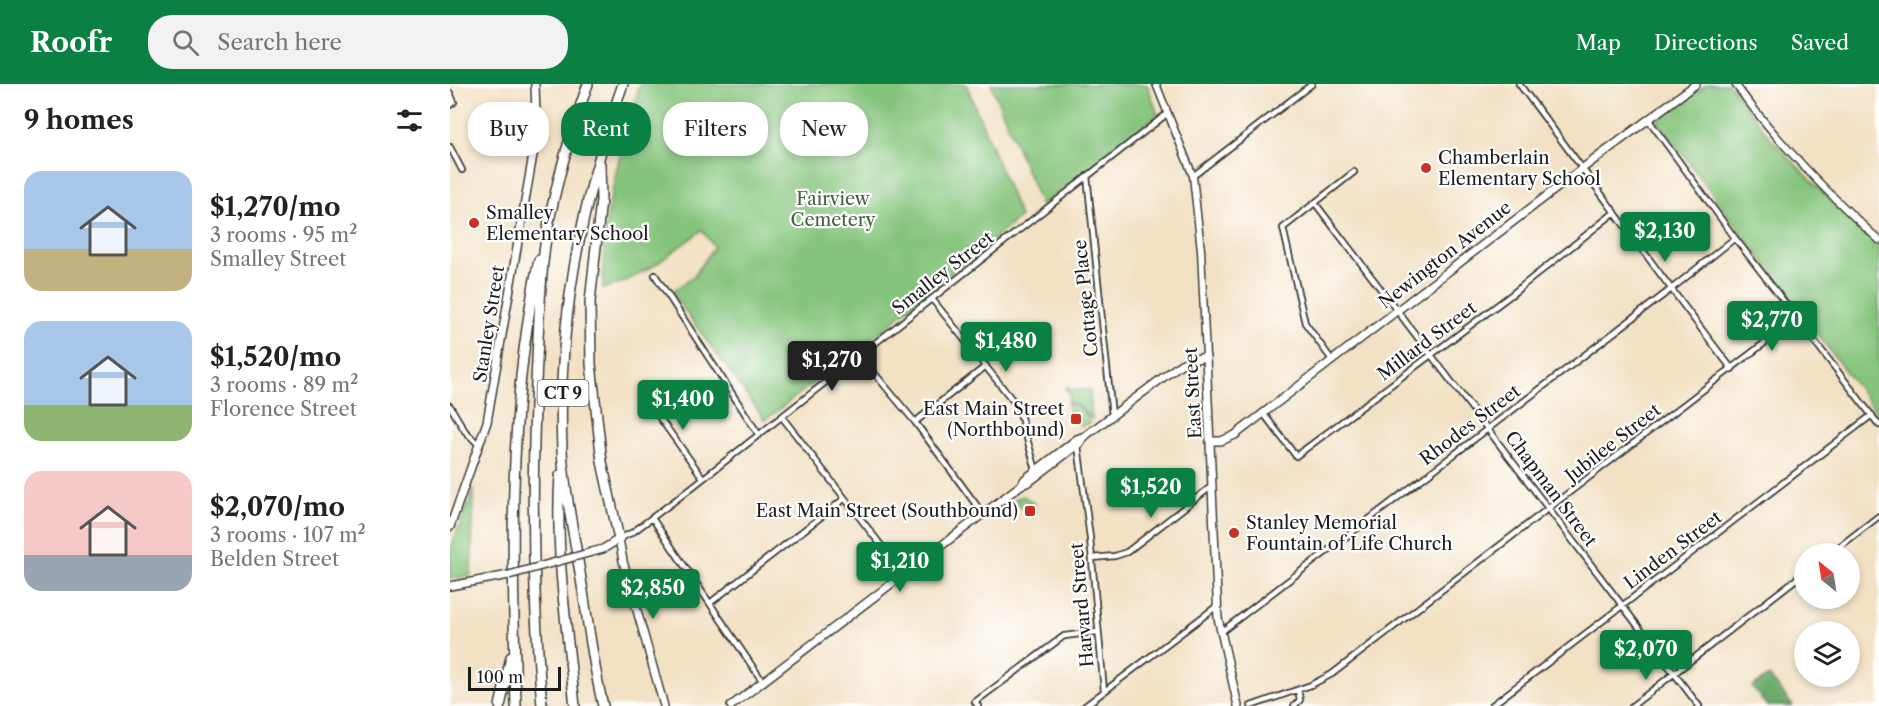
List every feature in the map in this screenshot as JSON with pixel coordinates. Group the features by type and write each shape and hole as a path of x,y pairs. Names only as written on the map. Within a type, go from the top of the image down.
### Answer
{"highway":[{"name":"CT 9","path":"542,706 535,588 533,477 539,323 547,235 569,140 588,84"},
{"name":"CT 9","path":"617,102 623,84"},
{"name":"CT 9","path":"599,156 583,221 571,285 563,367 563,454 590,636 603,706"},
{"path":"599,156 601,194 591,283 591,364 602,462 620,539"},
{"path":"516,706 513,507 515,438 531,298 547,235"},
{"path":"563,454 560,537 575,706"},
{"path":"500,706 514,643"}],"main road":[{"name":"Stanley Street","path":"450,527 480,446 493,394 532,160 536,125 535,84"},
{"name":"Newington Avenue","path":"1210,441 1230,438 1696,84"},
{"path":"731,706 1021,485 1036,470 1077,439 1085,436 1181,364 1206,357"},
{"name":"East Street","path":"1206,357 1217,606 1238,706"},
{"path":"1021,485 1028,483 1078,445 1085,436"},
{"path":"450,586 494,579 594,551 600,546 620,539 623,561 664,706"}],"street":[{"name":"East Street","path":"1156,84 1193,176 1202,258 1206,357"},
{"path":"1193,176 1312,84"},
{"path":"1519,84 1583,168 1670,290 1732,369"},
{"path":"1735,84 1790,152 1835,201 1879,240"},
{"path":"450,93 452,103"},
{"name":"Smalley Street","path":"620,539 652,518 759,435 1168,113"},
{"path":"1648,119 1735,238 1879,425"},
{"path":"450,147 462,170"},
{"path":"1332,360 1305,323 1283,228 1354,172"},
{"name":"Cottage Place","path":"1087,176 1112,416"},
{"name":"Chapman Street","path":"1315,203 1699,706"},
{"name":"Millard Street","path":"1263,413 1296,456 1510,295 1615,212"},
{"name":"Rhodes Street","path":"1221,632 1735,238"},
{"path":"655,275 759,435"},
{"path":"932,298 1018,407 1036,470"},
{"name":"Jubilee Street","path":"1251,706 1298,690 1332,674 1732,369 1767,341 1794,315"},
{"path":"860,356 915,422 983,514"},
{"path":"915,422 986,366"},
{"path":"643,405 657,414 703,478"},
{"path":"450,406 465,431 480,446"},
{"name":"Linden Street","path":"1491,706 1872,415"},
{"path":"782,417 904,575"},
{"name":"Harvard Street","path":"1078,445 1092,558 1104,691"},
{"path":"1092,558 1115,556 1127,552 1212,486"},
{"path":"710,603 844,499"},
{"path":"1844,543 1879,516"},
{"path":"652,518 763,682"},
{"path":"1632,706 1794,581"},
{"path":"1085,706 1217,606"},
{"path":"977,704 1064,636 1097,632"},
{"path":"1294,706 1300,700 1298,690"}],"green space":[{"name":"Fairview Cemetery","path":"640,84 966,84 1020,217 875,336 765,420 671,292 693,277 714,247 702,230 655,265 626,281 603,289 604,243 620,156 651,156 651,102 635,102"},
{"path":"991,84 1147,84 1158,115 1041,206"},
{"path":"1707,84 1729,84 1772,140 1844,214 1879,245 1879,416 1657,120"},
{"path":"1066,388 1070,390 1090,390 1092,419 1079,406 1068,402 1070,396"},
{"path":"1068,403 1082,410 1090,423 1081,426 1068,416"},
{"path":"474,489 471,575 450,579 450,550"},
{"path":"1024,496 1035,504 1033,517 1020,507 1015,499"},
{"path":"1769,676 1793,706 1767,706 1752,687"}],"place":[{"name":"Chamberlain Elementary School","path":"1426,168"},
{"name":"Smalley Elementary School","path":"474,223"},
{"name":"East Main Street (Northbound)","path":"1076,419"},
{"name":"East Main Street (Southbound)","path":"1030,511"},
{"name":"Stanley Memorial Fountain of Life Church","path":"1234,533"}]}
